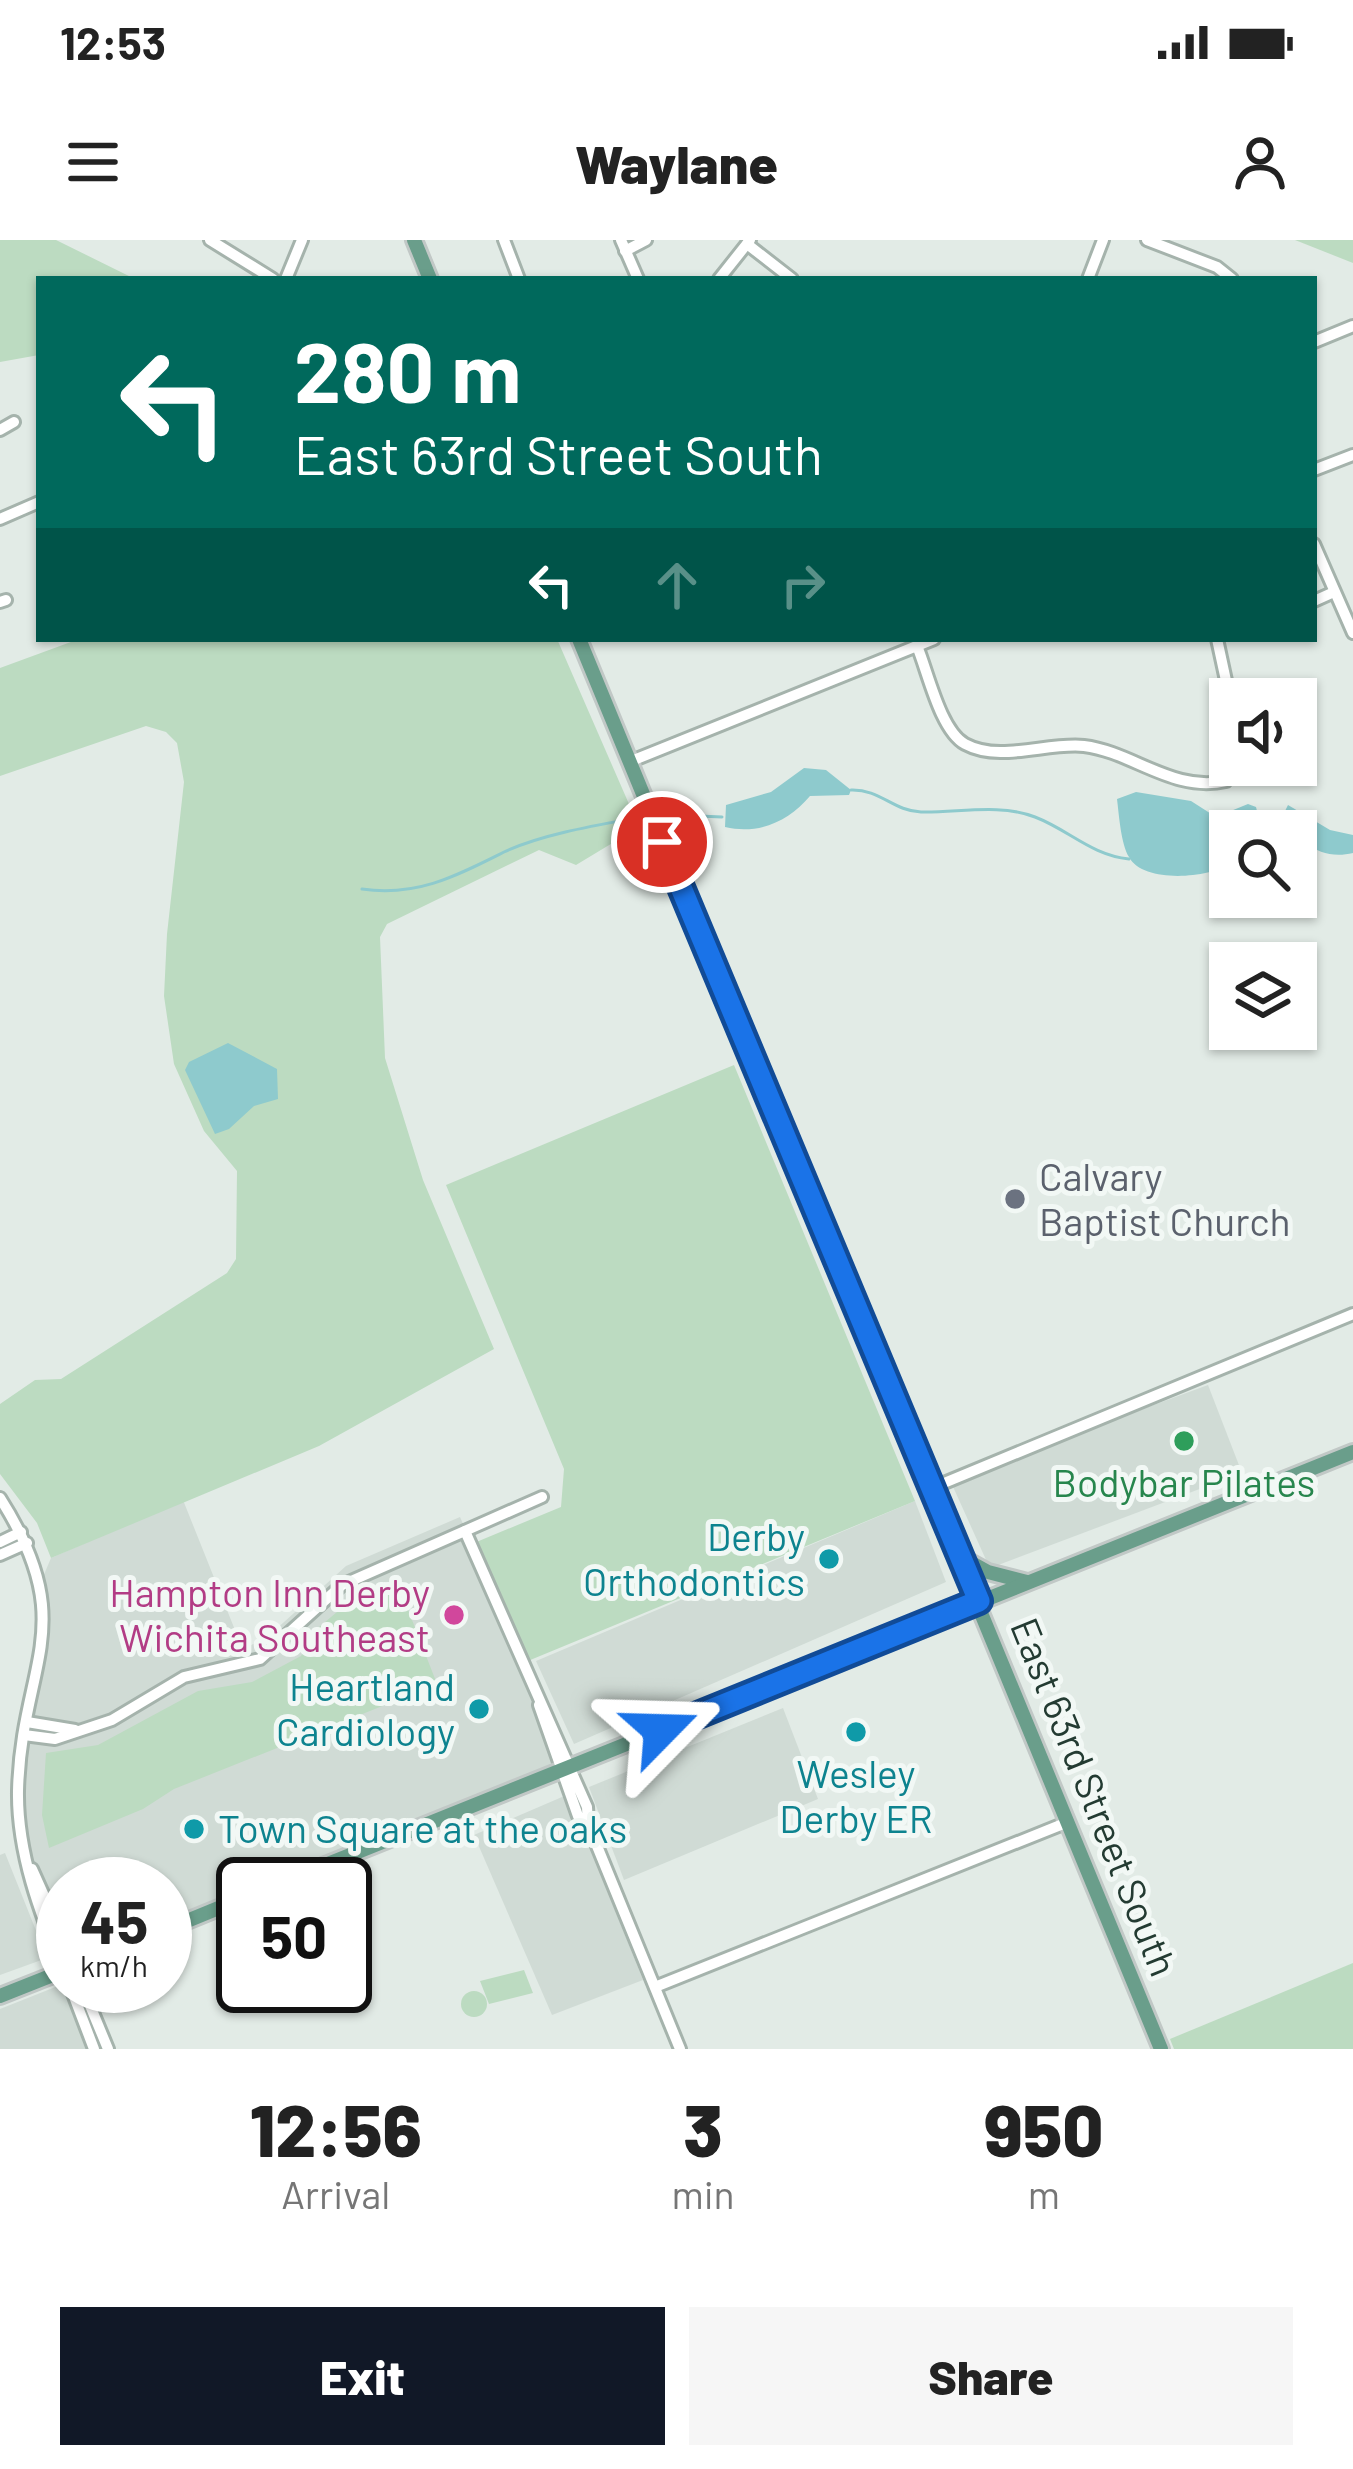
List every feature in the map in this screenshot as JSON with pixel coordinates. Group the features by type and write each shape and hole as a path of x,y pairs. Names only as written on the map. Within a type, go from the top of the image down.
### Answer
{"main road":[{"path":"414,240 429,276"},
{"name":"East 63rd Street South","path":"580,642 1161,2049"},
{"path":"345,1857 1353,1452"},
{"path":"961,1557 988,1572 1027,1582"},
{"path":"0,1996 36,1981"}],"street":[{"path":"210,240 268,276"},
{"path":"287,276 302,240"},
{"path":"504,240 518,276"},
{"path":"637,276 623,245 646,240"},
{"path":"1089,276 1103,240"},
{"path":"1147,240 1217,267 1228,276"},
{"path":"721,276 749,242 789,276"},
{"path":"1317,341 1353,326"},
{"path":"0,430 14,422"},
{"path":"1317,469 1353,455"},
{"path":"0,519 36,503"},
{"path":"1317,551 1353,633"},
{"path":"1317,600 1334,592"},
{"path":"629,762 927,642"},
{"path":"1218,642 1226,678"},
{"path":"917,646 952,731 969,746 992,751 1083,746 1172,778 1209,782"},
{"path":"932,1488 1353,1314"},
{"path":"26,1729 78,1730 112,1720 184,1677 260,1659 342,1585 542,1497"},
{"path":"0,1498 24,1537 44,1595 46,1635 18,1795 36,1905"},
{"path":"465,1531 680,2049"},
{"path":"0,1542 24,1537"},
{"path":"0,1555 24,1537"},
{"path":"655,1987 1068,1822"},
{"path":"31,1867 36,1878"},
{"path":"80,2013 94,2049"},
{"path":"93,2013 108,2049"}],"shaded area":[{"path":"1208,1385 1242,1473 993,1567 987,1562 950,1480"},
{"path":"183,1500 243,1650 273,1632 346,1566 460,1517 569,1767 346,1857 216,1857 216,1910 192,1919 192,1857 36,1857 36,1878 18,1795 46,1635 40,1584 51,1558"},
{"path":"915,1501 946,1582 574,1744 536,1661"},
{"path":"783,1708 818,1799 624,1880 589,1787"},
{"path":"569,1794 643,1980 552,2015 474,1835"},
{"path":"5,1853 36,1930 36,1962 0,1975 0,1855"},
{"path":"36,1995 36,2013 81,2013 95,2049 0,2049 0,2009"}],"green space":[{"path":"0,240 56,240 129,276 36,276 36,356 0,362"},
{"path":"1295,240 1353,240 1353,263"},
{"path":"71,642 558,642 639,827 576,865 539,850 387,924 380,937 385,1058 423,1180 494,1349 319,1446 51,1558 37,1523 0,1474 0,1404 35,1380 61,1379 227,1273 236,1259 237,1171 204,1131 174,1064 164,996 184,782 177,743 166,732 146,726 0,776 0,668"},
{"path":"734,1065 915,1501 523,1663 474,1543 561,1507 564,1469 446,1185"},
{"path":"396,1579 439,1689 405,1697 174,1789 143,1809 49,1848 42,1815 46,1753 98,1745 198,1691 252,1682 301,1656 319,1627 355,1597"},
{"path":"1353,1963 1353,2049 1174,2049 1170,2039"},
{"path":"524,1970 533,1993 489,2004 480,1981"},
{"path":"474,1991 487,2004 474,2017 461,2004"}],"water":[{"path":"804,768 826,770 851,790 849,795 810,796 793,813 761,827 725,827 726,805 771,792"},
{"path":"1136,792 1191,801 1209,813 1209,871 1162,875 1136,866 1124,845 1117,799"},
{"path":"1317,822 1353,835 1353,853 1320,851"},
{"path":"228,1043 277,1069 278,1099 254,1106 229,1129 215,1134 185,1070 189,1062"}],"waterway":[{"path":"851,790 911,811 1021,813 1103,853 1129,859"},
{"path":"676,815 722,817"},
{"path":"362,889 418,887 534,841 631,819"}],"place":[{"name":"Calvary Baptist Church","path":"1015,1199"},
{"name":"Bodybar Pilates","path":"1184,1441"},
{"name":"Derby Orthodontics","path":"829,1559"},
{"name":"Hampton Inn Derby Wichita Southeast","path":"454,1615"},
{"name":"Heartland Cardiology","path":"479,1709"},
{"name":"Wesley Derby ER","path":"856,1732"},
{"name":"Town Square at the oaks","path":"194,1829"}],"route":[{"path":"661,1730 979,1601 662,842"}]}
